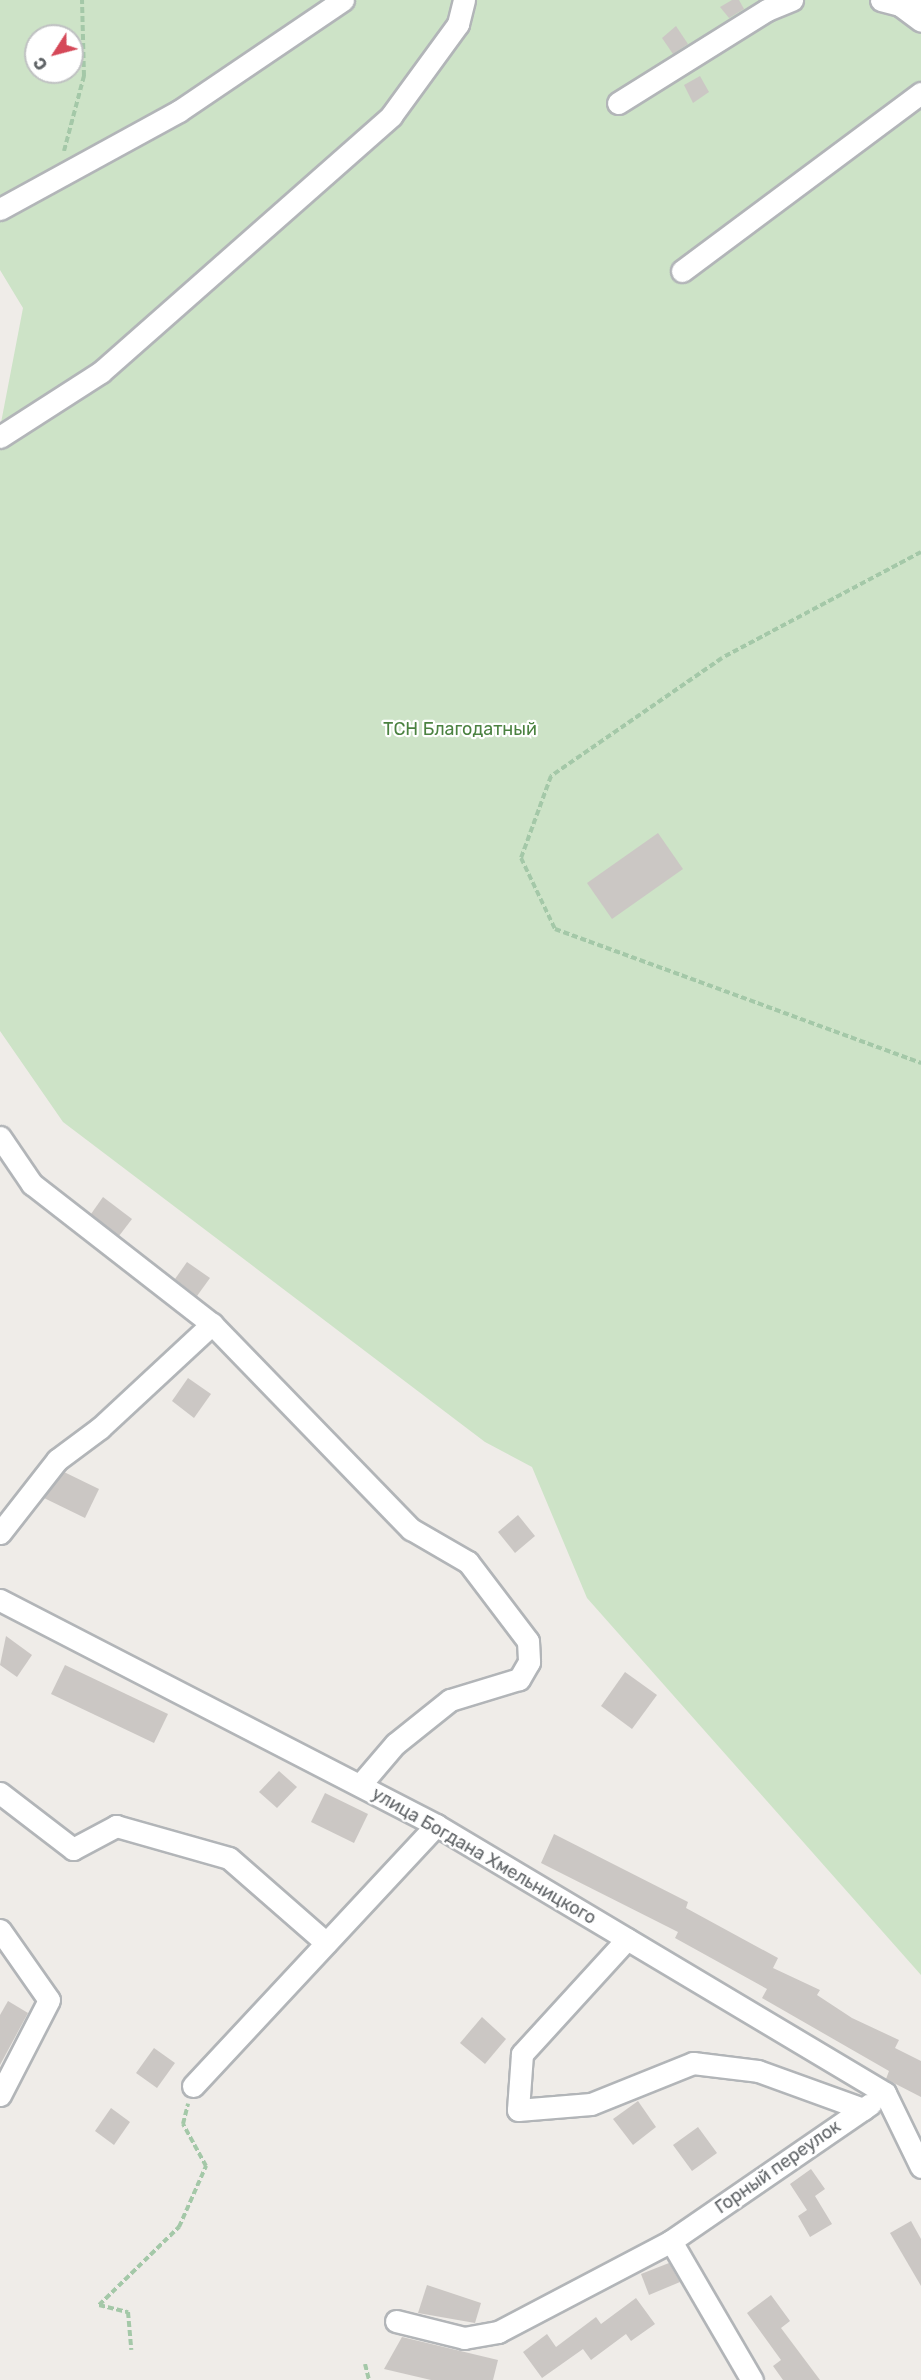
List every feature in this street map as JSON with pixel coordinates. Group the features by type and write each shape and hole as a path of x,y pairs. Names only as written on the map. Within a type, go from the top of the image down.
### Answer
{"street":[{"path":"0,209 58,175 179,111 343,0"},
{"path":"0,437 109,366 390,116 453,32 464,0"},
{"path":"618,103 792,0"},
{"path":"899,2 921,21"},
{"path":"682,271 921,93"},
{"path":"0,1137 32,1184 212,1324 411,1529 468,1562 528,1641 529,1662 519,1679 450,1700 395,1744 360,1785"},
{"path":"0,1533 57,1460 100,1428 212,1324"},
{"name":"улица Богдана Хмельницкого","path":"0,1600 436,1825 885,2093"},
{"path":"0,1793 73,1849 116,1826 230,1858 326,1943"},
{"path":"193,2086 436,1825"},
{"path":"0,1930 49,2000 0,2095"},
{"path":"627,1939 522,2054 518,2110 557,2111 600,2102 693,2063 758,2071 863,2109"},
{"path":"885,2093 921,2167"},
{"name":"Горный переулок","path":"396,2321 464,2338 498,2332 671,2241 885,2093"},
{"path":"671,2241 752,2380"}],"path":[{"path":"58,175 84,76 82,0"},
{"path":"921,552 722,658 551,776 521,858 555,929 921,1063"},
{"path":"131,2350 128,2312 99,2305 179,2227 207,2166 183,2124 193,2086"},
{"path":"365,2364 369,2380"}],"green space":[{"name":"ТСН Благодатный","path":"0,0 921,0 921,1975 587,1598 532,1467 485,1442 63,1122 0,1031 0,428 23,308 0,270"}],"building":[{"path":"732,0 739,0 744,9 729,18 720,7"},
{"path":"676,26 688,44 673,54 662,38"},
{"path":"700,76 709,92 693,103 684,85"},
{"path":"658,833 683,869 612,919 587,883"},
{"path":"103,1197 132,1219 119,1236 91,1214"},
{"path":"187,1262 210,1278 197,1296 175,1279"},
{"path":"188,1378 211,1394 194,1418 172,1401"},
{"path":"64,1472 99,1489 85,1518 44,1498"},
{"path":"518,1515 535,1536 515,1553 498,1532"},
{"path":"6,1636 32,1655 17,1677 0,1665"},
{"path":"65,1665 168,1714 154,1743 51,1694"},
{"path":"625,1672 657,1695 632,1729 601,1706"},
{"path":"279,1771 297,1787 277,1808 259,1792"},
{"path":"325,1793 368,1814 354,1843 311,1822"},
{"path":"554,1834 688,1902 686,1908 778,1958 773,1968 820,1990 817,1995 852,2018 899,2040 895,2048 921,2061 921,2097 886,2079 889,2071 762,1998 767,1989 675,1938 678,1932 541,1863"},
{"path":"8,2001 28,2013 0,2065 0,2015"},
{"path":"482,2017 506,2039 485,2064 460,2043"},
{"path":"154,2048 175,2063 157,2088 136,2073"},
{"path":"638,2101 656,2127 633,2145 613,2119"},
{"path":"111,2108 130,2122 114,2145 95,2131"},
{"path":"698,2127 717,2153 692,2171 673,2145"},
{"path":"811,2169 825,2189 815,2196 832,2224 810,2237 798,2216 807,2210 790,2184"},
{"path":"911,2221 921,2239 921,2286 890,2233"},
{"path":"669,2263 680,2282 649,2295 641,2274"},
{"path":"427,2285 481,2303 475,2323 418,2313"},
{"path":"771,2295 790,2321 781,2328 820,2380 783,2380 773,2366 781,2360 747,2313"},
{"path":"636,2298 655,2324 631,2341 626,2334 591,2360 583,2349 542,2378 523,2352 547,2334 556,2347 596,2317 601,2324"},
{"path":"402,2337 498,2360 493,2380 431,2380 384,2369"}]}
